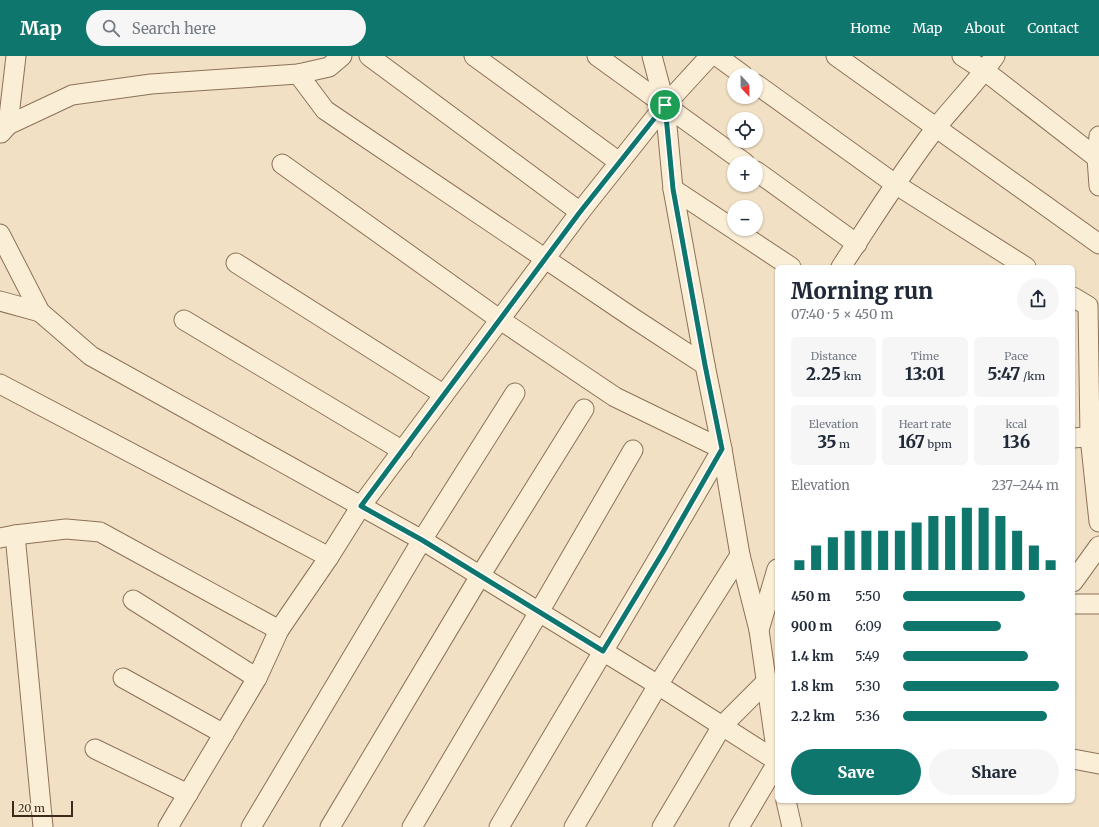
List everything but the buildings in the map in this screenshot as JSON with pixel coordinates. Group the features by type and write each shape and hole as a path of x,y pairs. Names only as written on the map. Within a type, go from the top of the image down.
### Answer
{"street":[{"path":"4,129 16,56"},
{"path":"4,129 72,95 151,84 298,74 329,67 342,56"},
{"path":"369,56 580,212"},
{"path":"474,56 619,162"},
{"path":"597,56 735,156"},
{"path":"652,56 665,105 673,189 722,449 740,555 772,683 775,727"},
{"path":"169,827 257,678 279,630 329,557 361,506 580,212 665,105 710,56"},
{"path":"717,56 733,68"},
{"path":"836,56 1099,244"},
{"path":"962,56 990,64 1097,158"},
{"path":"842,265 895,184 936,128 990,64"},
{"path":"298,74 325,110 705,365"},
{"path":"763,89 895,184 1023,265"},
{"path":"1099,136 1097,158 1099,186"},
{"path":"282,164 499,319 615,397 722,449"},
{"path":"763,176 857,244"},
{"path":"673,189 789,265"},
{"path":"0,234 40,312 91,356 422,540 658,685 775,761"},
{"path":"236,263 443,394"},
{"path":"1075,298 1088,306 1087,437 1099,522"},
{"path":"0,301 40,312"},
{"path":"184,320 403,451"},
{"path":"0,384 329,557"},
{"path":"251,827 422,540 515,393"},
{"path":"330,827 480,576 584,409"},
{"path":"500,827 663,552 722,449"},
{"path":"412,827 539,612 632,450"},
{"path":"43,827 8,537 66,529 100,532 279,630"},
{"path":"1075,579 1099,546"},
{"path":"574,827 658,685 740,555"},
{"path":"759,630 775,576"},
{"path":"133,600 257,678"},
{"path":"1075,604 1099,604"},
{"path":"123,678 224,734"},
{"path":"662,827 722,726 772,683"},
{"path":"95,749 188,794"},
{"path":"1075,759 1099,764"},
{"path":"740,827 775,766"},
{"path":"786,803 792,827"}],"route":[{"path":"665,105 673,189 722,449 663,552 603,651 422,540 361,506 580,212 665,105"}]}
